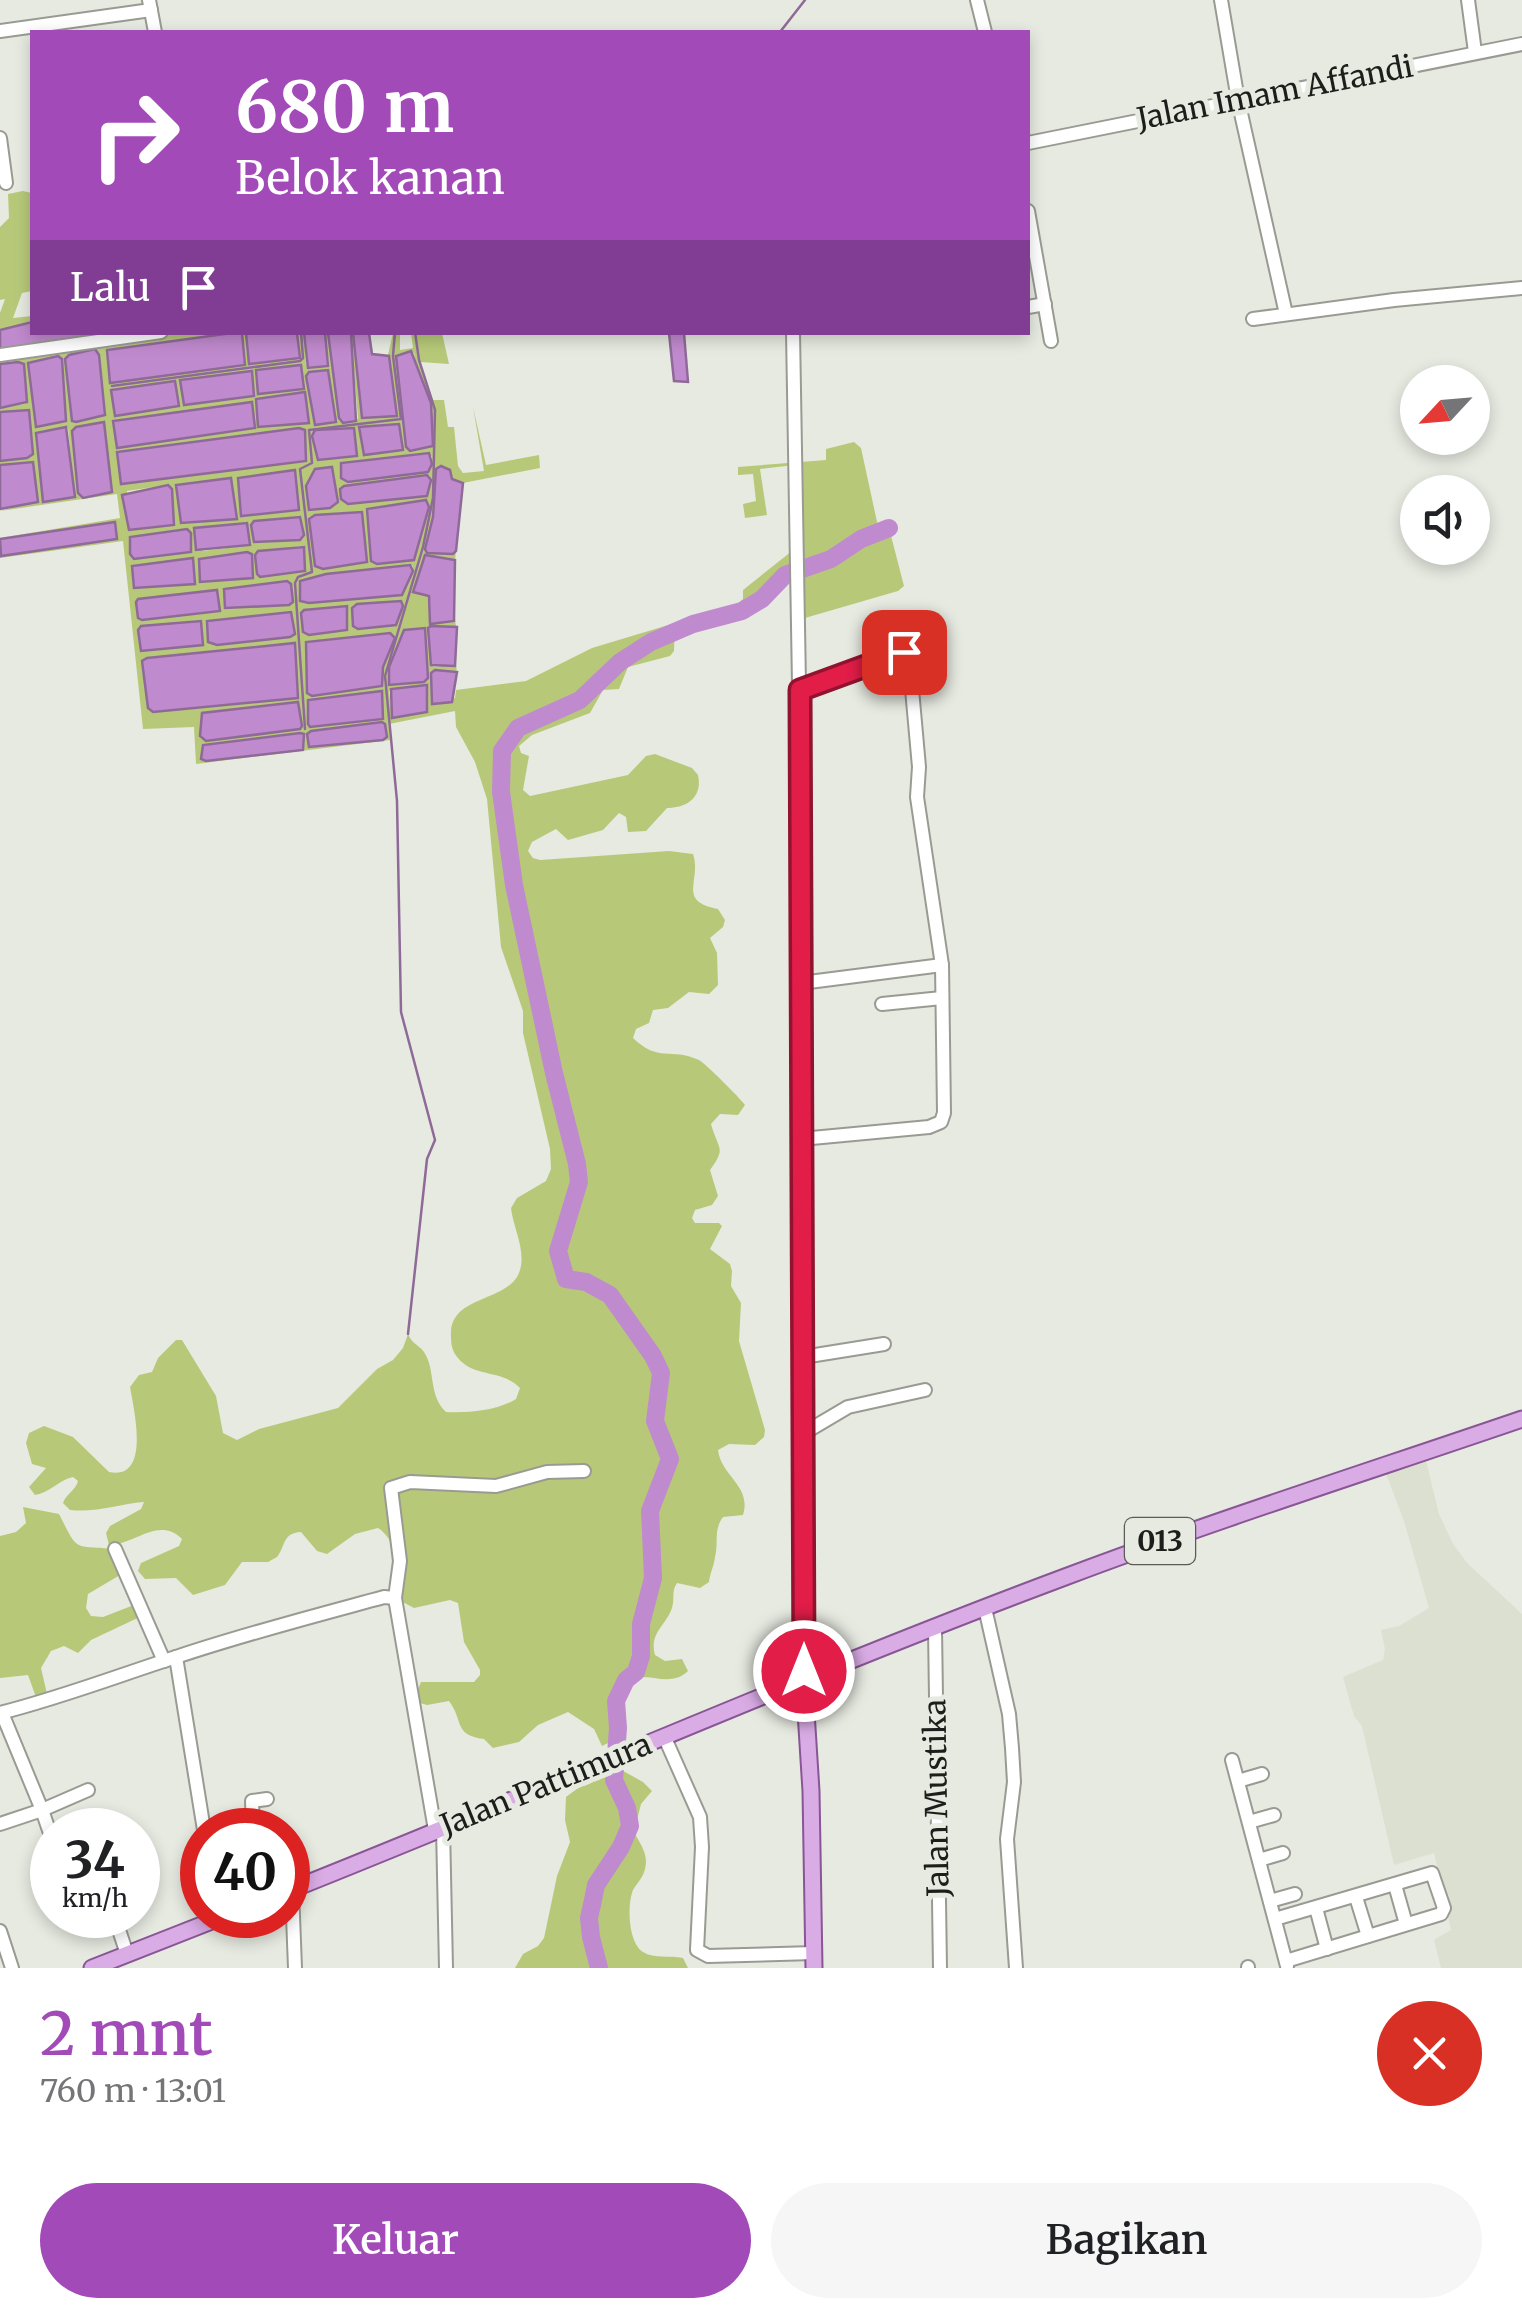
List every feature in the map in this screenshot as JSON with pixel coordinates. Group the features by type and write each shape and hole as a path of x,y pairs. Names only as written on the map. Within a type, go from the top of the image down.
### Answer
{"main road":[{"name":"013","path":"804,1680 1177,1535 1522,1419"},
{"name":"Jalan Pattimura","path":"310,1883 804,1680"},
{"path":"804,1680 811,1791 814,1960"},
{"path":"92,1968 180,1932"}],"street":[{"path":"977,0 985,30"},
{"path":"1221,0 1238,100 1286,314"},
{"path":"1468,0 1475,52"},
{"path":"0,31 89,26 150,5 155,30"},
{"name":"Jalan Imam Affandi","path":"1030,143 1522,44"},
{"path":"0,138 6,183"},
{"path":"1030,223 1052,341"},
{"path":"1253,319 1522,288"},
{"path":"1030,307 1045,304"},
{"path":"0,355 140,335"},
{"path":"792,335 800,690 804,1680"},
{"path":"800,690 899,652 908,656 919,767 917,796 942,965 944,1113 941,1122 929,1127 801,1139"},
{"path":"801,982 942,965"},
{"path":"882,1004 942,998"},
{"path":"803,1357 884,1344"},
{"path":"804,1432 848,1408 925,1390"},
{"path":"446,1968 439,1829 395,1598 400,1562 391,1497 393,1486 417,1482 496,1486 554,1470 584,1471"},
{"path":"114,1549 170,1659 200,1808"},
{"path":"41,1808 1,1713 60,1698 170,1659 384,1597 395,1598"},
{"path":"985,1608 1012,1748 1014,1791 1007,1839 1016,1968"},
{"name":"Jalan Mustika","path":"935,1629 940,1968"},
{"path":"664,1736 700,1817 698,1950 708,1956 814,1960"},
{"path":"1232,1760 1287,1965 1444,1912 1434,1874 1275,1919"},
{"path":"1238,1781 1262,1774"},
{"path":"47,1808 88,1790"},
{"path":"252,1808 252,1802 268,1800"},
{"path":"0,1824 30,1814"},
{"path":"1249,1822 1274,1815"},
{"path":"1259,1860 1283,1853"},
{"path":"1394,1885 1406,1924"},
{"path":"1270,1901 1295,1894"},
{"path":"1356,1897 1368,1936"},
{"path":"1316,1908 1327,1949"},
{"path":"0,1931 12,1968"},
{"path":"122,1938 127,1954"},
{"path":"294,1938 296,1968"}],"shaded area":[{"path":"30,322 30,335 99,337 0,351 0,330"},
{"path":"242,335 245,365 110,383 107,350"},
{"path":"246,335 297,335 300,358 249,364"},
{"path":"304,335 325,335 328,366 308,368"},
{"path":"328,335 351,335 356,421 343,423 339,418"},
{"path":"353,335 369,335 372,354 389,356 397,416 362,418"},
{"path":"669,335 684,335 688,382 674,381"},
{"path":"95,349 99,355 105,415 72,421 65,359"},
{"path":"411,351 431,403 433,446 410,451 406,447 396,356"},
{"path":"58,356 62,359 66,421 36,427 28,363"},
{"path":"0,364 24,364 27,402 0,408"},
{"path":"301,365 304,389 258,394 256,370"},
{"path":"328,370 336,422 315,425 306,376 309,372"},
{"path":"252,371 254,396 184,405 180,380"},
{"path":"175,381 179,406 115,416 111,390"},
{"path":"305,392 309,423 258,427 256,399"},
{"path":"252,402 255,428 117,448 113,421"},
{"path":"29,410 33,454 0,461 0,412"},
{"path":"104,422 112,492 83,498 78,493 72,431"},
{"path":"399,424 403,450 364,455 359,427"},
{"path":"66,427 75,497 43,502 36,433"},
{"path":"354,428 357,456 318,460 312,436 315,430"},
{"path":"305,430 306,461 121,484 117,452"},
{"path":"429,453 432,464 428,472 348,482 341,478 341,463"},
{"path":"33,462 38,502 0,509 0,465"},
{"path":"441,466 450,470 452,479 463,483 453,554 427,553 425,549 433,517 436,469"},
{"path":"332,467 338,502 330,508 309,510 306,486 315,469"},
{"path":"295,470 299,510 241,516 238,478"},
{"path":"427,475 431,480 427,496 348,504 341,499 340,489 344,486"},
{"path":"231,478 237,519 181,523 176,485"},
{"path":"168,485 172,489 174,525 129,530 122,495"},
{"path":"426,500 429,507 414,560 377,564 371,561 367,509"},
{"path":"362,512 367,562 323,569 315,566 309,519 315,515"},
{"path":"300,517 304,535 300,540 254,542 254,521"},
{"path":"115,522 117,539 1,556 0,539"},
{"path":"247,523 250,545 196,550 194,528"},
{"path":"187,529 191,533 191,552 134,559 130,554 130,537"},
{"path":"304,547 305,571 260,577 257,574 258,551"},
{"path":"252,554 253,578 200,582 199,559"},
{"path":"425,555 455,560 454,621 430,624 429,596 413,592"},
{"path":"193,558 195,584 134,588 132,566"},
{"path":"410,565 413,571 402,595 300,601 300,581 326,574"},
{"path":"287,581 291,584 293,602 289,605 225,608 224,589"},
{"path":"217,590 220,611 138,618 138,599"},
{"path":"401,601 396,625 358,629 353,626 352,608 357,604"},
{"path":"347,606 347,630 309,635 303,632 304,610"},
{"path":"291,612 295,634 290,637 217,645 208,642 207,621"},
{"path":"201,621 203,645 141,651 141,626"},
{"path":"431,626 457,627 455,666 431,665"},
{"path":"425,628 428,678 424,682 389,685 389,667 404,630"},
{"path":"390,633 395,638 383,667 382,686 312,696 307,693 306,642"},
{"path":"295,643 298,698 153,712 148,708 142,661 147,658"},
{"path":"457,672 452,702 432,704 431,673"},
{"path":"427,685 427,712 392,718 391,689"},
{"path":"382,691 383,719 310,727 308,724 308,700"},
{"path":"298,702 300,729 206,741 200,736 202,713"},
{"path":"382,722 387,737 383,740 309,747 307,734 311,731"},
{"path":"304,734 303,750 201,759 203,745"},
{"path":"1424,1453 1439,1514 1453,1544 1468,1564 1522,1614 1522,1968 1441,1968 1434,1940 1451,1930 1434,1853 1394,1865 1362,1726 1354,1716 1343,1677 1383,1660 1381,1630 1399,1626 1429,1608 1404,1521 1383,1466"}],"green space":[{"path":"30,193 30,291 22,293 13,318 30,316 30,322 0,330 5,299 0,300 0,227 9,218 8,194"},
{"path":"105,335 217,335 108,350 111,383 244,365 242,335 246,335 249,364 299,358 297,335 304,335 306,364 310,369 329,364 325,335 328,335 339,418 358,419 351,335 362,418 397,416 388,355 393,335 400,335 400,350 413,348 411,335 442,335 449,364 420,362 433,400 444,400 448,427 454,427 458,466 463,473 484,471 473,407 486,465 539,455 540,468 463,483 452,479 451,472 436,469 433,517 425,551 456,551 455,560 425,556 413,592 429,596 430,624 455,619 456,626 433,667 456,665 457,672 432,673 432,704 455,698 456,690 526,681 592,648 675,623 674,651 670,656 628,667 619,689 603,690 590,713 532,735 519,746 521,753 529,756 523,790 530,796 628,775 646,756 655,754 692,768 698,775 698,789 692,800 667,808 646,831 628,832 626,817 619,813 603,830 568,840 556,829 532,842 528,851 540,860 669,851 693,854 694,895 698,901 718,909 725,920 710,938 717,953 718,985 709,994 689,992 668,1008 653,1010 649,1023 636,1029 633,1038 658,1053 699,1060 745,1105 738,1115 720,1114 711,1124 720,1148 710,1170 718,1196 712,1205 695,1210 692,1218 695,1223 722,1226 710,1249 730,1264 731,1286 741,1303 739,1341 764,1437 755,1445 729,1444 718,1450 743,1496 743,1515 723,1517 709,1582 700,1588 677,1583 672,1608 656,1635 655,1655 665,1661 682,1659 688,1671 673,1679 626,1680 616,1701 616,1739 602,1746 594,1729 568,1712 538,1725 519,1742 493,1748 484,1739 463,1730 449,1701 420,1703 416,1694 421,1682 474,1682 480,1670 464,1642 458,1603 450,1600 414,1608 399,1600 394,1551 378,1528 355,1534 327,1554 317,1551 301,1532 295,1533 287,1537 277,1557 268,1562 242,1562 225,1585 193,1595 176,1578 145,1579 138,1571 141,1563 179,1546 182,1539 173,1533 156,1531 109,1545 106,1533 110,1526 141,1509 144,1502 70,1510 63,1503 77,1484 73,1477 35,1495 29,1487 46,1468 32,1464 26,1443 29,1433 44,1426 73,1437 109,1472 122,1472 131,1466 137,1442 130,1387 139,1375 152,1372 158,1358 176,1340 182,1340 216,1396 223,1433 237,1440 259,1429 338,1408 377,1369 393,1360 408,1334 428,1359 437,1398 446,1412 482,1410 516,1399 520,1388 513,1382 472,1368 458,1358 452,1345 453,1322 469,1305 514,1281 521,1255 511,1208 517,1198 546,1181 551,1169 550,1149 523,1033 523,1011 501,947 487,799 475,762 456,727 455,711 389,724 390,740 196,764 194,727 143,729 123,541 0,558 0,549 1,555 117,538 115,522 0,538 120,518 117,494 0,511 38,501 31,462 0,465 0,461 33,454 29,410 0,412 0,408 25,404 18,362 0,364 0,351","holes":["414,353 431,403 433,445 407,449 396,356","63,359 66,421 36,427","251,402 254,428 116,447 113,422","68,428 75,497 36,433","354,428 357,456 318,460 312,436 315,430","304,430 306,461 121,483 118,452","429,453 430,471 348,482 341,463","295,471 299,510 241,516 238,478","427,475 427,496 348,504 344,486","231,478 237,519 181,523 176,485","168,485 172,489 174,525 129,530 127,491","426,500 429,507 414,560 371,561 367,509","362,512 367,561 315,567 309,519 315,515","247,523 250,545 203,551 197,527","302,546 305,571 260,577 256,552","413,566 402,595 302,602 300,581","404,630 424,682 392,685 391,658","395,638 383,667 383,684 379,687 309,695","427,685 427,711 392,717 389,691","298,702 300,729 206,741 202,713","300,733 304,734 303,750 200,747"]},
{"path":"854,442 861,448 879,531 889,528 904,586 798,620 796,570 755,603 738,610 736,605 743,599 743,590 797,547 795,465 760,469 767,515 745,518 743,504 756,501 753,474 738,475 738,467 826,460 826,449"},
{"path":"23,1507 59,1514 78,1545 115,1549 125,1572 88,1594 86,1608 91,1616 103,1617 139,1603 144,1615 91,1640 78,1653 64,1646 51,1651 41,1668 47,1694 37,1700 28,1675 0,1678 0,1536 16,1532 26,1523"},
{"path":"616,1767 652,1791 641,1804 634,1832 646,1864 631,1897 634,1940 647,1954 683,1958 688,1968 515,1968 523,1954 544,1938 557,1876 570,1842 565,1820 566,1797 605,1768"}],"waterway":[{"path":"782,30 805,0"},
{"path":"112,386 300,361 301,335"},
{"path":"305,729 295,583 298,577 312,572 300,469 312,463 309,430 401,419 393,356 395,335"},
{"path":"408,1334 427,1159 435,1140 401,1012 397,801 385,676 423,547 433,498 435,410 415,335"},
{"path":"599,1968 589,1918 596,1885 630,1826 627,1808 614,1780 616,1701 626,1680 636,1672 641,1656 641,1624 653,1578 650,1511 670,1459 655,1421 661,1373 653,1356 610,1295 586,1282 566,1279 558,1251 579,1182 577,1164 514,885 501,792 502,751 518,728 580,700 620,662 651,642 693,624 742,611 762,599 785,575 831,559 861,539 889,528"}],"route":[{"path":"804,1671 800,690 904,652"}]}
